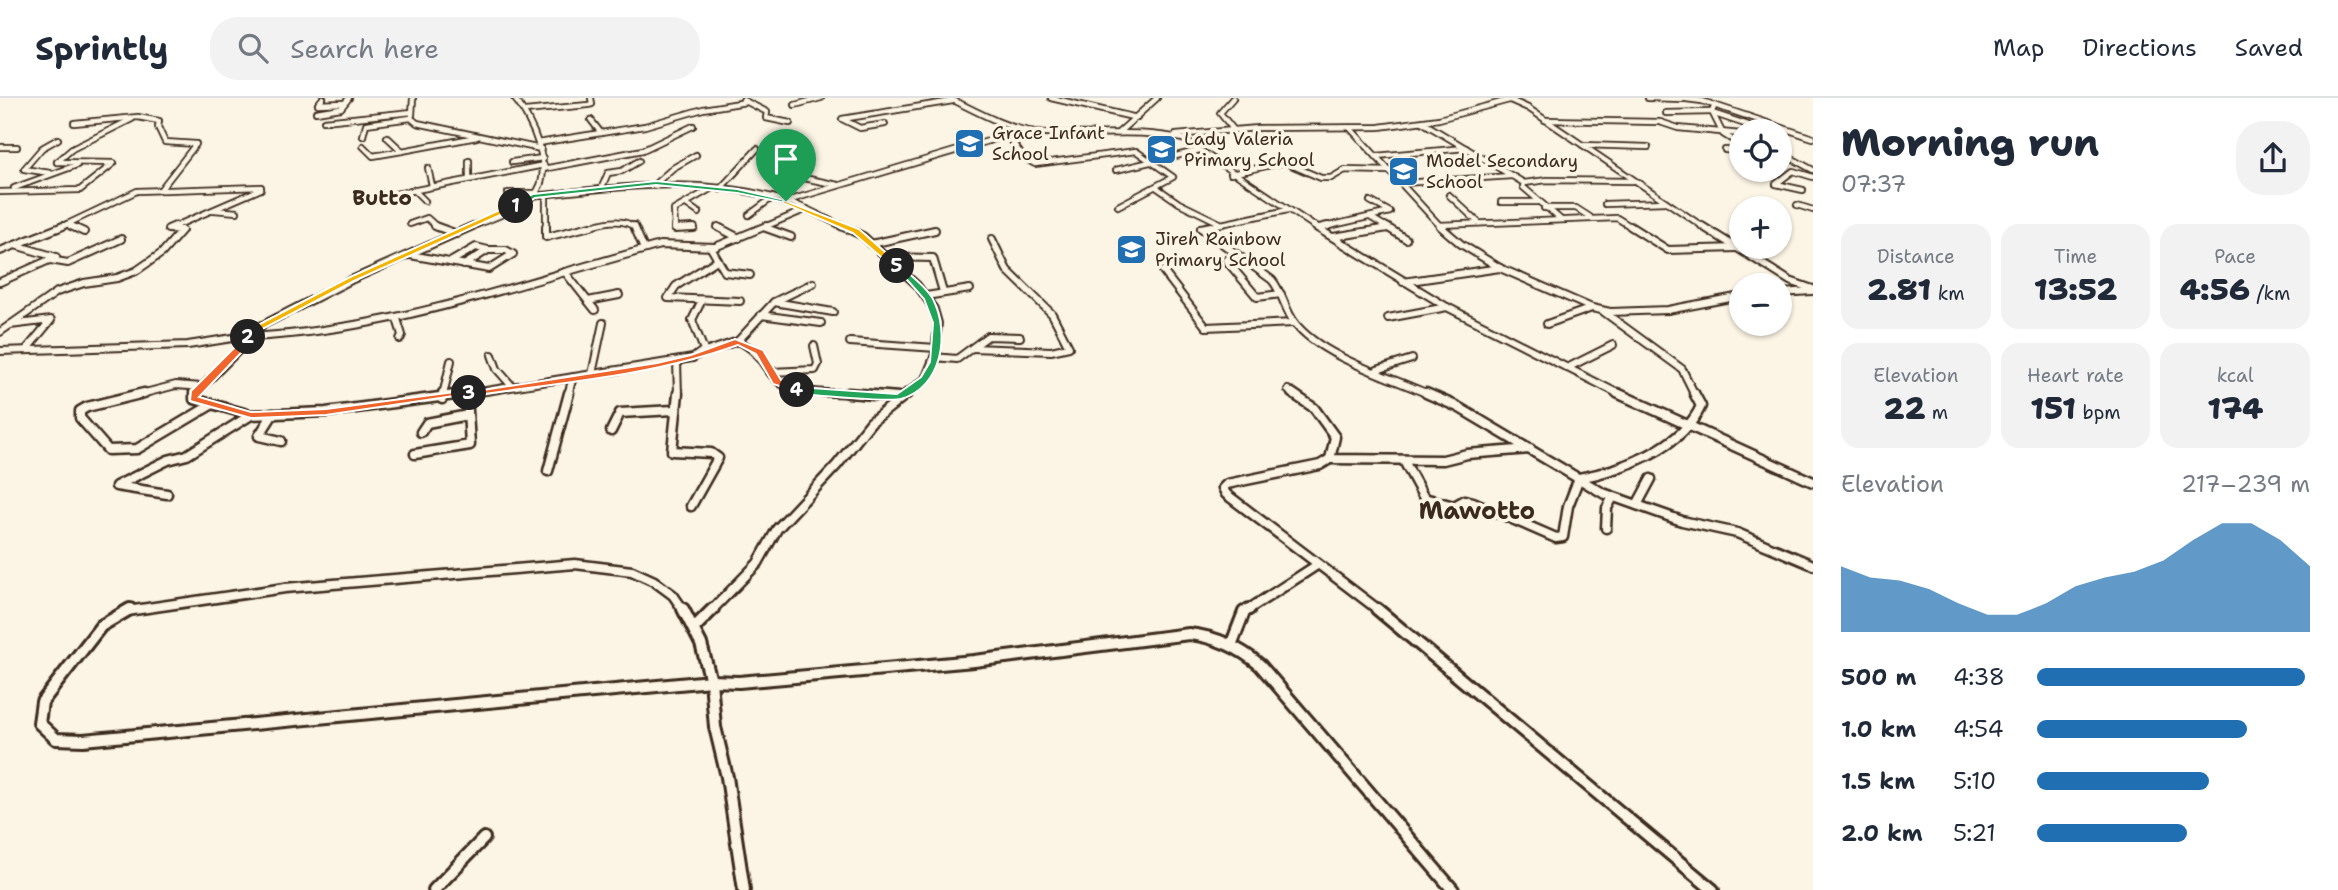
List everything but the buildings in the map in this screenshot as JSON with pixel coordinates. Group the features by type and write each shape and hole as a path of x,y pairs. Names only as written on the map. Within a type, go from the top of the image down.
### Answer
{"street":[{"path":"323,98 319,105 344,103"},
{"path":"316,112 340,109 349,98"},
{"path":"413,98 412,115 417,123 540,146 648,126 721,104 746,102"},
{"path":"239,337 351,280 457,234 535,194 543,164 540,146 524,111 514,98"},
{"path":"524,111 588,105 592,104 591,98"},
{"path":"741,98 767,112 766,118 790,123"},
{"path":"795,105 821,98"},
{"path":"948,98 1002,123 1025,130 1174,135 1233,129 1350,128 1422,122 1513,99 1729,241"},
{"path":"1051,98 1137,118"},
{"path":"1118,133 1157,98"},
{"path":"1233,98 1220,113 1233,129"},
{"path":"1648,98 1686,99"},
{"path":"1678,98 1735,119"},
{"path":"885,124 860,128 842,120 899,108 956,101"},
{"path":"1714,111 1719,128 1729,138"},
{"path":"1666,113 1714,111 1813,138"},
{"path":"363,136 366,124 412,115"},
{"path":"324,121 412,115"},
{"path":"3,192 80,190 114,163 57,162 72,149 135,117"},
{"path":"74,123 135,117 159,121 158,129 165,142 196,144 186,162 161,189"},
{"path":"398,127 400,119"},
{"path":"591,120 601,133"},
{"path":"1545,120 1660,122 1668,128 1719,128 1729,131"},
{"path":"1422,122 1524,183 1547,180 1636,181"},
{"path":"360,201 543,164 643,150 693,126"},
{"path":"1350,128 1439,225 1461,244 1500,268 1595,309 1682,369 1701,406 1690,426 1610,472 1579,478 1569,494 1570,508 1563,537 1556,538 1473,502 1465,500 1454,506 1424,498 1404,461"},
{"path":"786,201 1025,130"},
{"path":"1189,143 1194,134"},
{"path":"1174,135 1288,210 1447,307 1567,368 1813,482"},
{"path":"363,146 373,156 480,136"},
{"path":"1008,136 1024,158 1035,164 1133,151 1173,177 1118,206"},
{"path":"387,137 402,151"},
{"path":"53,173 23,169 42,148 58,139"},
{"path":"1580,145 1648,147"},
{"path":"0,147 17,148"},
{"path":"1376,156 1466,148"},
{"path":"694,228 675,229 674,210 716,188 757,149"},
{"path":"1725,150 1729,150"},
{"path":"1116,170 1197,151"},
{"path":"656,183 673,168 696,155"},
{"path":"1792,159 1813,170"},
{"path":"468,161 469,179"},
{"path":"602,187 609,172 622,171 639,161"},
{"path":"512,162 543,164"},
{"path":"1231,174 1287,162 1321,178 1331,178 1345,170 1389,171"},
{"path":"3,192 83,163"},
{"path":"428,168 432,186"},
{"path":"1802,190 1776,184 1793,171 1813,177"},
{"path":"1403,183 1512,176"},
{"path":"799,177 841,185"},
{"path":"509,193 546,195 656,183 716,188 786,201 856,231 926,296 938,323 934,357 925,379 899,397 859,435 837,466 777,528 758,563 696,626"},
{"path":"1524,183 1523,187 1559,219"},
{"path":"1156,187 1179,203 1222,224"},
{"path":"0,251 67,224 132,192 161,189 262,188 168,229 182,230 139,270 117,278 77,284 34,306 0,332"},
{"path":"414,190 425,201"},
{"path":"546,195 546,237 589,226 625,222 634,225 644,249"},
{"path":"1450,195 1479,223"},
{"path":"749,215 772,198"},
{"path":"1319,228 1390,212 1370,201"},
{"path":"1501,202 1538,202"},
{"path":"1605,204 1666,202"},
{"path":"686,204 699,213"},
{"path":"1797,205 1813,210"},
{"path":"1544,208 1577,208 1590,217"},
{"path":"0,351 188,345 239,337 303,334 397,319 644,249 674,243 711,248 766,228 807,209"},
{"path":"211,210 237,212"},
{"path":"1288,210 1201,228 1272,280 1294,323 1320,345 1458,407 1614,497 1682,521 1737,533 1813,565"},
{"path":"1370,217 1406,239"},
{"path":"1439,225 1590,217 1624,220 1668,250 1729,248"},
{"path":"410,224 427,218 436,227 457,234"},
{"path":"67,224 84,232"},
{"path":"718,228 739,238"},
{"path":"766,228 790,237"},
{"path":"1333,237 1388,228"},
{"path":"871,244 935,230"},
{"path":"50,260 66,263 121,239"},
{"path":"972,348 1051,351 1069,347 1066,334 1051,311 1007,270 992,239"},
{"path":"0,244 56,257 0,282"},
{"path":"410,255 464,265 491,268 513,254 506,250 476,247 450,262"},
{"path":"711,248 725,272 750,275"},
{"path":"464,265 488,250"},
{"path":"886,257 933,258 943,292"},
{"path":"1757,259 1790,281 1812,291"},
{"path":"718,260 676,286 668,298 740,301"},
{"path":"1226,260 1257,297 1281,293"},
{"path":"1403,282 1500,268"},
{"path":"1163,271 1198,319 1209,328 1294,323"},
{"path":"565,272 595,310"},
{"path":"252,337 194,393 194,399 251,415 273,414 442,398 511,385 677,362 738,341 774,302 813,283"},
{"path":"926,296 970,289"},
{"path":"1792,292 1812,291"},
{"path":"588,301 619,295"},
{"path":"1547,324 1595,309 1668,310 1729,298"},
{"path":"702,300 691,322 704,347 702,353"},
{"path":"774,302 833,312"},
{"path":"1388,318 1447,307"},
{"path":"761,315 821,323"},
{"path":"397,319 402,335 400,339"},
{"path":"8,326 51,320 26,350"},
{"path":"592,374 603,323"},
{"path":"934,357 955,359 988,336 1020,337"},
{"path":"738,341 759,352 781,385 797,390 899,397"},
{"path":"850,342 936,348"},
{"path":"1567,368 1613,345"},
{"path":"771,372 815,370 818,364 814,346"},
{"path":"492,355 497,369 511,385"},
{"path":"1377,370 1412,359"},
{"path":"442,398 451,361"},
{"path":"677,362 680,388 674,410 672,452 718,456 691,506"},
{"path":"548,471 573,377"},
{"path":"202,387 176,385 87,407 80,411 79,418 108,450 130,452 212,405"},
{"path":"1288,390 1326,421 1335,437 1330,459"},
{"path":"415,454 470,446 467,394"},
{"path":"611,430 620,413 674,410"},
{"path":"273,414 259,436 281,441"},
{"path":"167,494 116,486 155,466 187,455 251,415"},
{"path":"421,432 427,423 468,415"},
{"path":"1530,449 1467,454 1443,460 1330,459 1320,465 1227,484 1223,488 1226,494 1405,630 1713,890"},
{"path":"1637,505 1651,479"},
{"path":"1606,528 1607,508 1614,497"},
{"path":"744,890 728,781 715,725 711,681 696,626 684,607 659,583 625,569 579,563 157,603 130,609 101,626 42,702 38,723 56,739 83,740 711,681 746,682 974,661 1189,634 1207,636 1232,643 1266,672 1453,890"},
{"path":"1232,643 1244,612 1317,565"},
{"path":"434,890 484,838"}],"place":[{"name":"Grace Infant School","path":"969,143"},
{"name":"Lady Valeria Primary School","path":"1161,149"},
{"name":"Model Secondary School","path":"1403,171"},
{"name":"Jireh Rainbow Primary School","path":"1132,249"}],"district":[{"name":"Butto","path":"382,198"},
{"name":"Mawotto","path":"1477,511"}],"route":[{"path":"656,183 737,191 786,201 856,231 910,278 928,298 938,323 936,355 925,379 913,389 899,397 788,388 777,382 759,352 738,341 694,358 657,366 521,383 444,398 326,412 251,415 212,405 194,399 193,396 252,337 239,337 351,280 479,224 533,196 656,183"}]}
